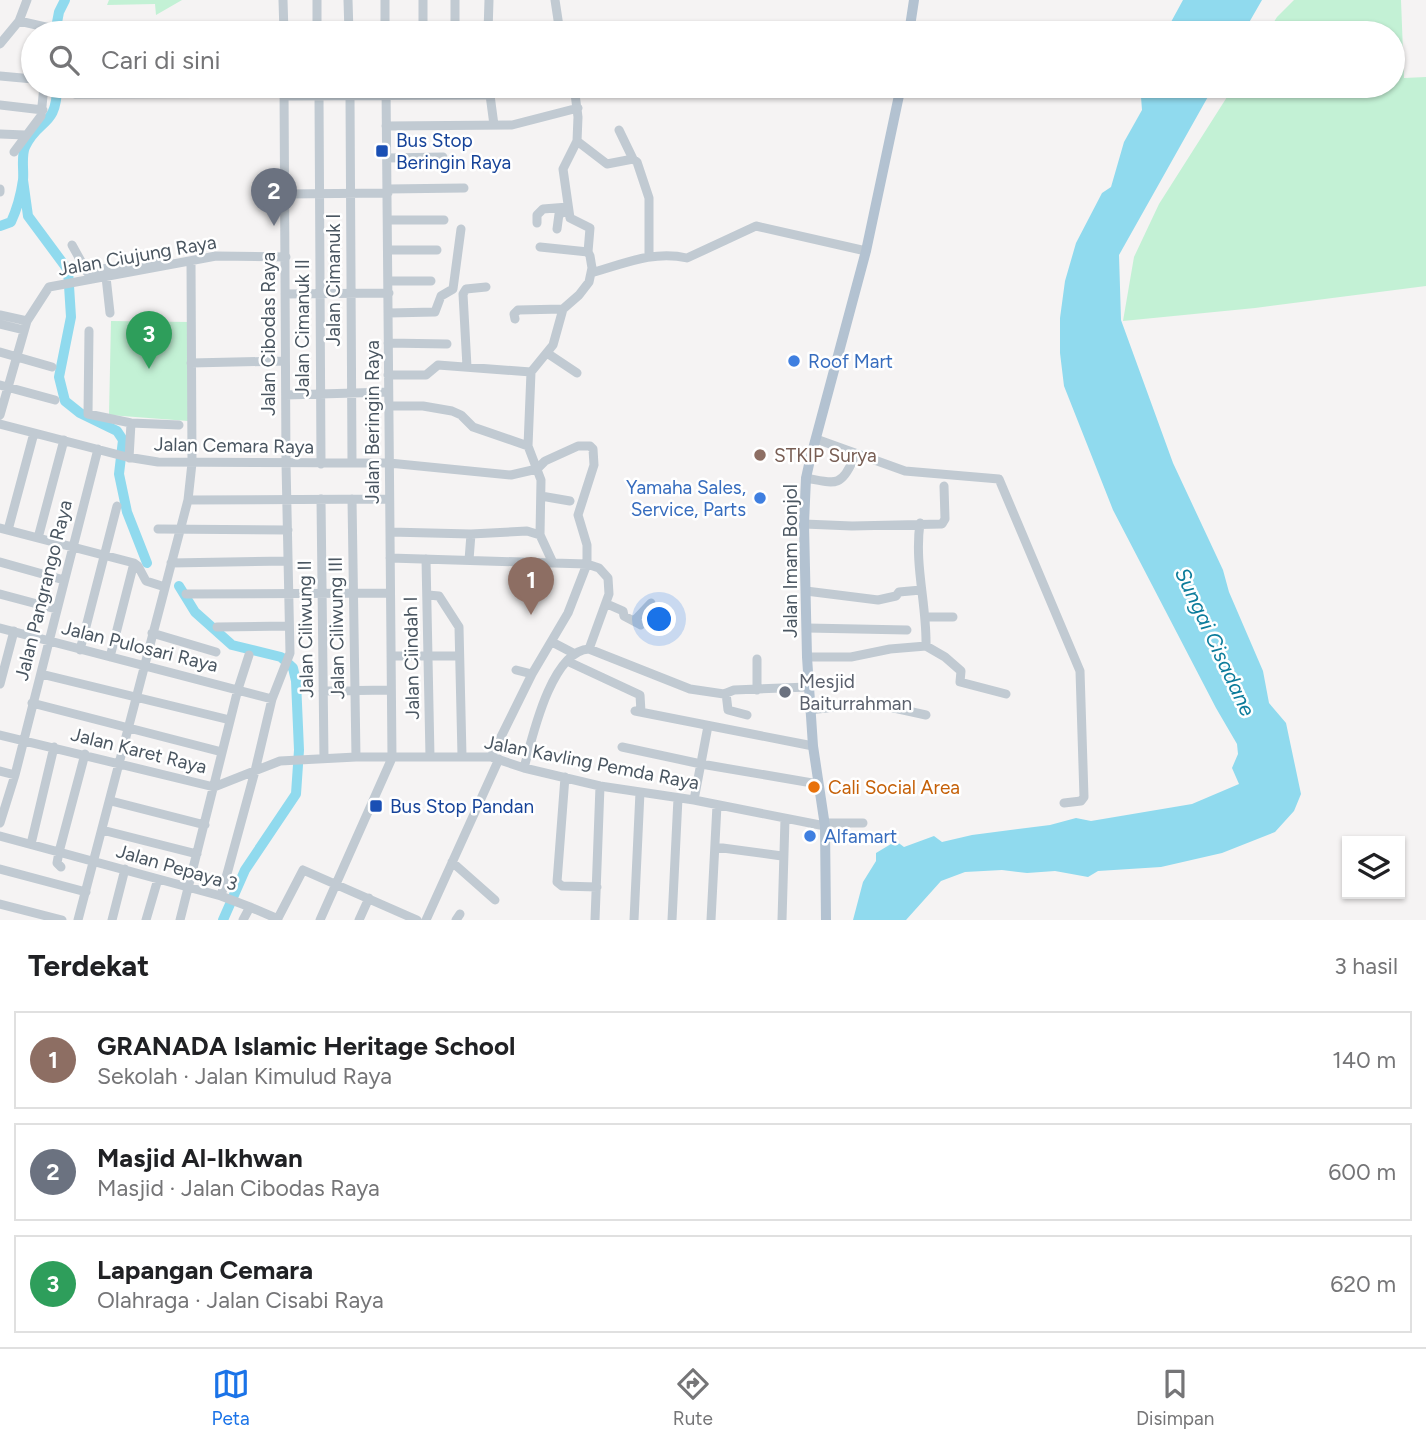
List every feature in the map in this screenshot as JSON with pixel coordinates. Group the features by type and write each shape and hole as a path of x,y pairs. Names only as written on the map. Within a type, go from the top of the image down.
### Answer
{"main road":[{"path":"911,21 914,0"},
{"name":"Jalan Imam Bonjol","path":"826,920 825,824 809,710 804,524 806,478 866,251 898,98"}],"street":[{"path":"0,44 19,21 27,0"},
{"path":"283,0 284,21"},
{"path":"317,0 317,21"},
{"path":"348,0 349,21"},
{"path":"385,0 385,21"},
{"path":"423,21 424,0"},
{"path":"455,0 455,21"},
{"path":"488,21 489,0"},
{"path":"555,0 558,21"},
{"path":"0,76 21,78"},
{"path":"14,152 41,116 44,98"},
{"name":"Jalan Cibodas Raya","path":"272,699 287,661 288,626 284,98"},
{"name":"Jalan Cimanuk II","path":"319,98 321,464"},
{"name":"Jalan Cimanuk I","path":"350,98 352,463"},
{"name":"Jalan Beringin Raya","path":"386,98 391,758"},
{"path":"490,98 494,125"},
{"path":"554,563 540,536 541,480 528,446 531,372 547,354 557,335 563,309 584,289 591,273 588,253 590,228 571,220 563,166 577,141 576,98"},
{"path":"0,105 43,110"},
{"path":"386,126 517,124 578,108"},
{"path":"620,130 633,159 637,162 648,191 649,257"},
{"path":"0,134 25,135"},
{"path":"577,141 607,164 633,159"},
{"path":"387,158 443,157"},
{"path":"285,194 464,188"},
{"path":"537,223 537,215 543,209 568,209"},
{"path":"557,229 559,214 568,209"},
{"path":"388,220 444,220"},
{"path":"591,273 649,257 687,258 755,226 866,251"},
{"path":"389,313 435,312 440,296 453,289 461,229"},
{"path":"72,245 87,278 164,257 166,264"},
{"path":"540,247 588,253"},
{"path":"388,250 438,250"},
{"name":"Jalan Ciujung Raya","path":"0,423 4,386 25,326 47,289 87,278 106,277 216,256 286,257"},
{"path":"78,920 188,500 192,463 191,261"},
{"path":"106,277 110,313"},
{"path":"388,281 431,281"},
{"path":"467,367 463,294 466,289 485,287"},
{"path":"285,293 388,293"},
{"path":"514,319 518,310 563,309"},
{"path":"0,315 25,326"},
{"path":"0,324 25,326"},
{"path":"89,331 88,413 131,423 180,425"},
{"path":"388,343 447,344"},
{"path":"0,352 52,367"},
{"path":"547,354 577,373"},
{"path":"191,363 285,361"},
{"path":"388,374 426,375 438,365 531,372"},
{"path":"4,386 55,400"},
{"path":"286,395 388,392"},
{"path":"388,406 423,406 452,411 461,415 473,427 528,446"},
{"name":"Jalan Cemara Raya","path":"0,423 150,462 388,463 511,475 537,469"},
{"path":"128,458 131,423"},
{"path":"34,433 4,529 134,563 145,581 164,587"},
{"path":"816,439 905,471 999,480 1080,671 1084,797 1081,801 1064,803"},
{"path":"38,538 64,440"},
{"path":"426,920 532,674 574,601 587,564 587,545 578,514 594,465 593,449 590,446 578,446 545,461 537,469"},
{"name":"Jalan Pangrango Raya","path":"0,822 3,804 15,775 98,449"},
{"path":"806,478 842,480 853,460"},
{"path":"804,524 852,526 944,523 943,485"},
{"path":"541,496 570,501"},
{"name":"Jalan Ciliwung II","path":"321,499 324,758"},
{"name":"Jalan Ciliwung III","path":"352,499 356,757"},
{"path":"188,500 389,499"},
{"path":"80,650 117,506"},
{"path":"920,523 917,546 926,646"},
{"path":"158,529 288,530"},
{"path":"390,532 471,534 527,531 540,536"},
{"path":"469,561 471,534"},
{"path":"390,558 587,564 599,568 608,578 609,594 590,649"},
{"name":"Jalan Ciindah I","path":"426,559 430,757"},
{"path":"170,567 288,561"},
{"path":"0,562 64,580"},
{"path":"110,657 134,563"},
{"path":"806,591 878,600 896,596 899,592 921,590"},
{"path":"186,594 390,593"},
{"path":"0,594 56,608"},
{"path":"428,595 439,596 458,625 462,756"},
{"path":"607,604 623,611 624,616 637,623 651,603"},
{"path":"925,617 953,617"},
{"path":"217,627 288,626"},
{"name":"Jalan Pulosari Raya","path":"0,628 272,699"},
{"path":"807,628 907,630"},
{"path":"0,684 14,631"},
{"path":"152,633 215,652"},
{"path":"552,642 575,654"},
{"path":"807,657 851,657 890,649 926,646 957,667 961,674 960,682 1006,694"},
{"path":"524,768 540,710 560,669 583,650 590,649 682,687 726,693 734,690 808,687"},
{"path":"180,920 249,655"},
{"path":"391,656 460,656"},
{"path":"757,659 757,690"},
{"path":"567,661 640,695 638,712 813,746"},
{"path":"516,670 532,674"},
{"path":"41,674 230,720"},
{"path":"323,691 391,690"},
{"path":"726,693 728,710 747,715"},
{"path":"228,899 272,699"},
{"path":"32,703 222,752"},
{"path":"809,710 871,703 926,715"},
{"path":"694,800 708,726"},
{"name":"Jalan Karet Raya","path":"0,734 214,787 274,762 324,758 391,758"},
{"path":"30,844 54,747"},
{"path":"622,747 818,784"},
{"path":"61,867 57,863 59,852 85,754"},
{"path":"320,920 391,758"},
{"name":"Jalan Kavling Pemda Raya","path":"391,758 495,758 524,768 600,786 694,800 785,819 825,824 863,823"},
{"path":"0,771 15,775"},
{"path":"565,777 557,882 562,886 597,887"},
{"path":"595,920 600,786"},
{"path":"634,920 640,792"},
{"path":"672,920 678,798"},
{"path":"111,801 205,825"},
{"path":"711,920 717,805"},
{"path":"782,920 785,819"},
{"path":"102,830 197,855"},
{"name":"Jalan Pepaya 3","path":"0,836 189,887 250,907 278,920"},
{"path":"715,847 782,856"},
{"path":"452,862 495,900"},
{"path":"0,869 86,892"},
{"path":"112,920 125,869"},
{"path":"278,920 302,870 369,898 395,916 417,920"},
{"path":"146,920 158,879"},
{"path":"359,920 369,898"},
{"path":"0,904 62,920"},
{"path":"243,920 250,907"}],"green space":[{"path":"109,0 182,0 156,15 155,4 107,5"},
{"path":"1294,0 1401,0 1402,21 1274,21"},
{"path":"1426,77 1426,286 1255,308 1123,321 1134,257 1159,204 1226,98 1405,98 1405,78"},
{"path":"111,321 189,322 188,421 109,415"}],"water":[{"path":"1183,0 1262,0 1250,21 1172,21"},
{"name":"Sungai Cisadane","path":"1141,98 1207,98 1119,255 1121,320 1173,463 1223,570 1229,592 1263,671 1269,703 1286,723 1301,794 1294,811 1275,832 1222,853 1161,867 1098,871 1088,877 1055,871 965,872 941,881 906,920 853,920 863,882 876,861 876,853 896,841 904,847 934,836 942,842 972,835 1050,825 1076,818 1091,821 1192,804 1239,784 1232,768 1238,754 1237,744 1113,510 1064,386 1060,318 1065,281 1076,243 1102,193 1111,187 1124,142 1142,110"}],"waterway":[{"path":"57,21 65,0"},
{"path":"0,226 11,222 13,217 22,185 25,147 35,131 50,116 56,98"},
{"path":"23,180 28,216 68,270 71,317 59,377 65,401 80,413 117,431 123,440 119,474 127,512 147,563"},
{"path":"179,586 195,612 232,645 281,657 293,668 296,681 299,750 296,794 245,870 223,920"}],"place":[{"name":"Bus Stop Beringin Raya","path":"382,151"},
{"name":"Masjid Al-Ikhwan","path":"274,226"},
{"name":"Roof Mart","path":"794,361"},
{"name":"Lapangan Cemara","path":"149,369"},
{"name":"STKIP Surya","path":"760,455"},
{"name":"Yamaha Sales, Service, Parts","path":"760,498"},
{"name":"GRANADA Islamic Heritage School","path":"531,615"},
{"name":"Mesjid Baiturrahman","path":"785,692"},
{"name":"Cali Social Area","path":"814,787"},
{"name":"Bus Stop Pandan","path":"376,806"},
{"name":"Alfamart","path":"810,836"}]}
